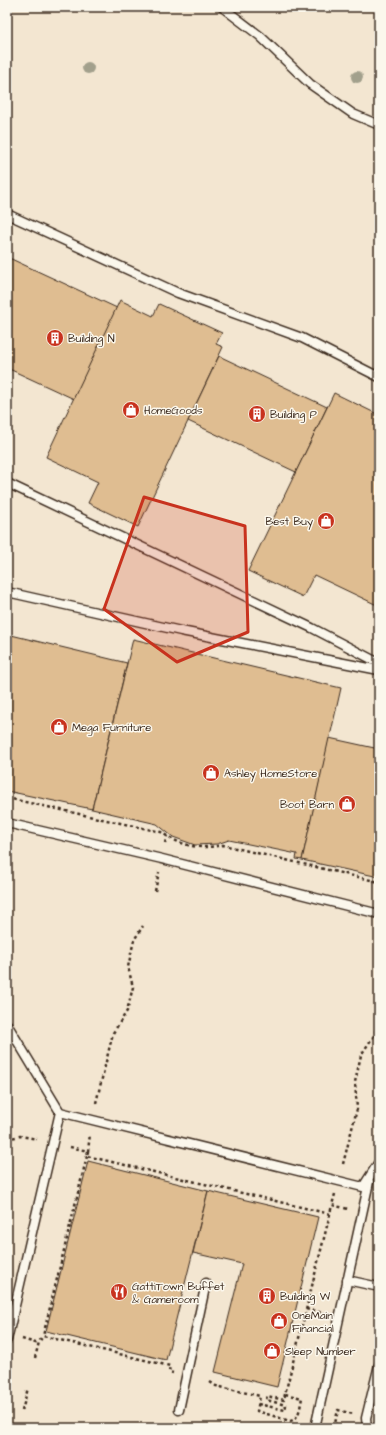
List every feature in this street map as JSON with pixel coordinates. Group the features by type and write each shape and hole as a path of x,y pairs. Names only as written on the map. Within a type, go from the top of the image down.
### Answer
{"lane":[{"path":"222,7 260,36 310,84 353,114 379,125"},
{"path":"7,214 178,293 302,338 379,377"},
{"path":"7,483 312,628 379,663"},
{"path":"7,592 181,631 379,670"},
{"path":"7,823 162,859 379,914"},
{"path":"7,1024 60,1112 7,1340"},
{"path":"60,1112 363,1187 379,1162"},
{"path":"315,1428 370,1177"},
{"path":"347,1280 379,1287"},
{"path":"179,1410 206,1283"},
{"path":"368,1428 366,1418 379,1365"}],"path":[{"path":"7,798 161,832 189,846 212,848 223,845 379,882"},
{"path":"165,843 167,836"},
{"path":"155,891 159,871"},
{"path":"96,1104 113,1033 127,1011 133,987 128,967 134,940 143,926"},
{"path":"343,1164 357,1109 355,1082 361,1055 375,1034 379,1018"},
{"path":"35,1358 38,1344 43,1336 87,1156 90,1133"},
{"path":"7,1139 20,1136 37,1139"},
{"path":"70,1147 88,1151"},
{"path":"87,1156 330,1214"},
{"path":"258,1404 285,1410 286,1405 266,1400 267,1396 284,1400 336,1192"},
{"path":"332,1205 348,1209"},
{"path":"306,1309 316,1311"},
{"path":"43,1336 170,1366 169,1372 176,1374"},
{"path":"22,1339 38,1344"},
{"path":"210,1382 260,1396 257,1411 290,1421 294,1420 299,1410 302,1398 285,1394"},
{"path":"22,1411 28,1388"},
{"path":"334,1428 338,1410 356,1415"}],"highlighted area":[{"path":"144,497 245,526 248,632 177,662 104,609"}],"shaded area":[{"path":"7,7 379,7 379,1428 7,1428"}],"building":[{"name":"Building N","path":"7,257 117,308 74,399 7,368"},
{"name":"HomeGoods","path":"120,300 153,316 159,304 222,333 216,344 223,347 138,527 88,503 98,482 46,457"},
{"name":"Building P","path":"219,356 327,407 296,472 188,421"},
{"name":"Best Buy","path":"334,393 379,415 379,606 314,575 303,597 248,571"},
{"name":"Mega Furniture","path":"7,634 127,663 92,809 7,791"},
{"name":"Ashley HomeStore","path":"133,639 341,688 302,860 296,859 297,854 229,840 217,844 195,845 173,837 157,824 92,809"},
{"name":"Boot Barn","path":"329,738 379,749 379,877 302,860"},
{"name":"GattiTown Buffet & Gameroom","path":"88,1161 208,1191 166,1360 46,1331"},
{"name":"Building W","path":"208,1191 318,1217 277,1387 215,1372 242,1264 193,1253"}],"place":[{"name":"Building N","path":"55,338"},
{"name":"HomeGoods","path":"131,410"},
{"name":"Building P","path":"257,414"},
{"name":"Best Buy","path":"326,521"},
{"name":"Mega Furniture","path":"59,727"},
{"name":"Ashley HomeStore","path":"211,773"},
{"name":"Boot Barn","path":"347,804"},
{"name":"GattiTown Buffet & Gameroom","path":"119,1292"},
{"name":"Building W","path":"267,1296"},
{"name":"OneMain Financial","path":"279,1321"},
{"name":"Sleep Number","path":"272,1351"}]}
